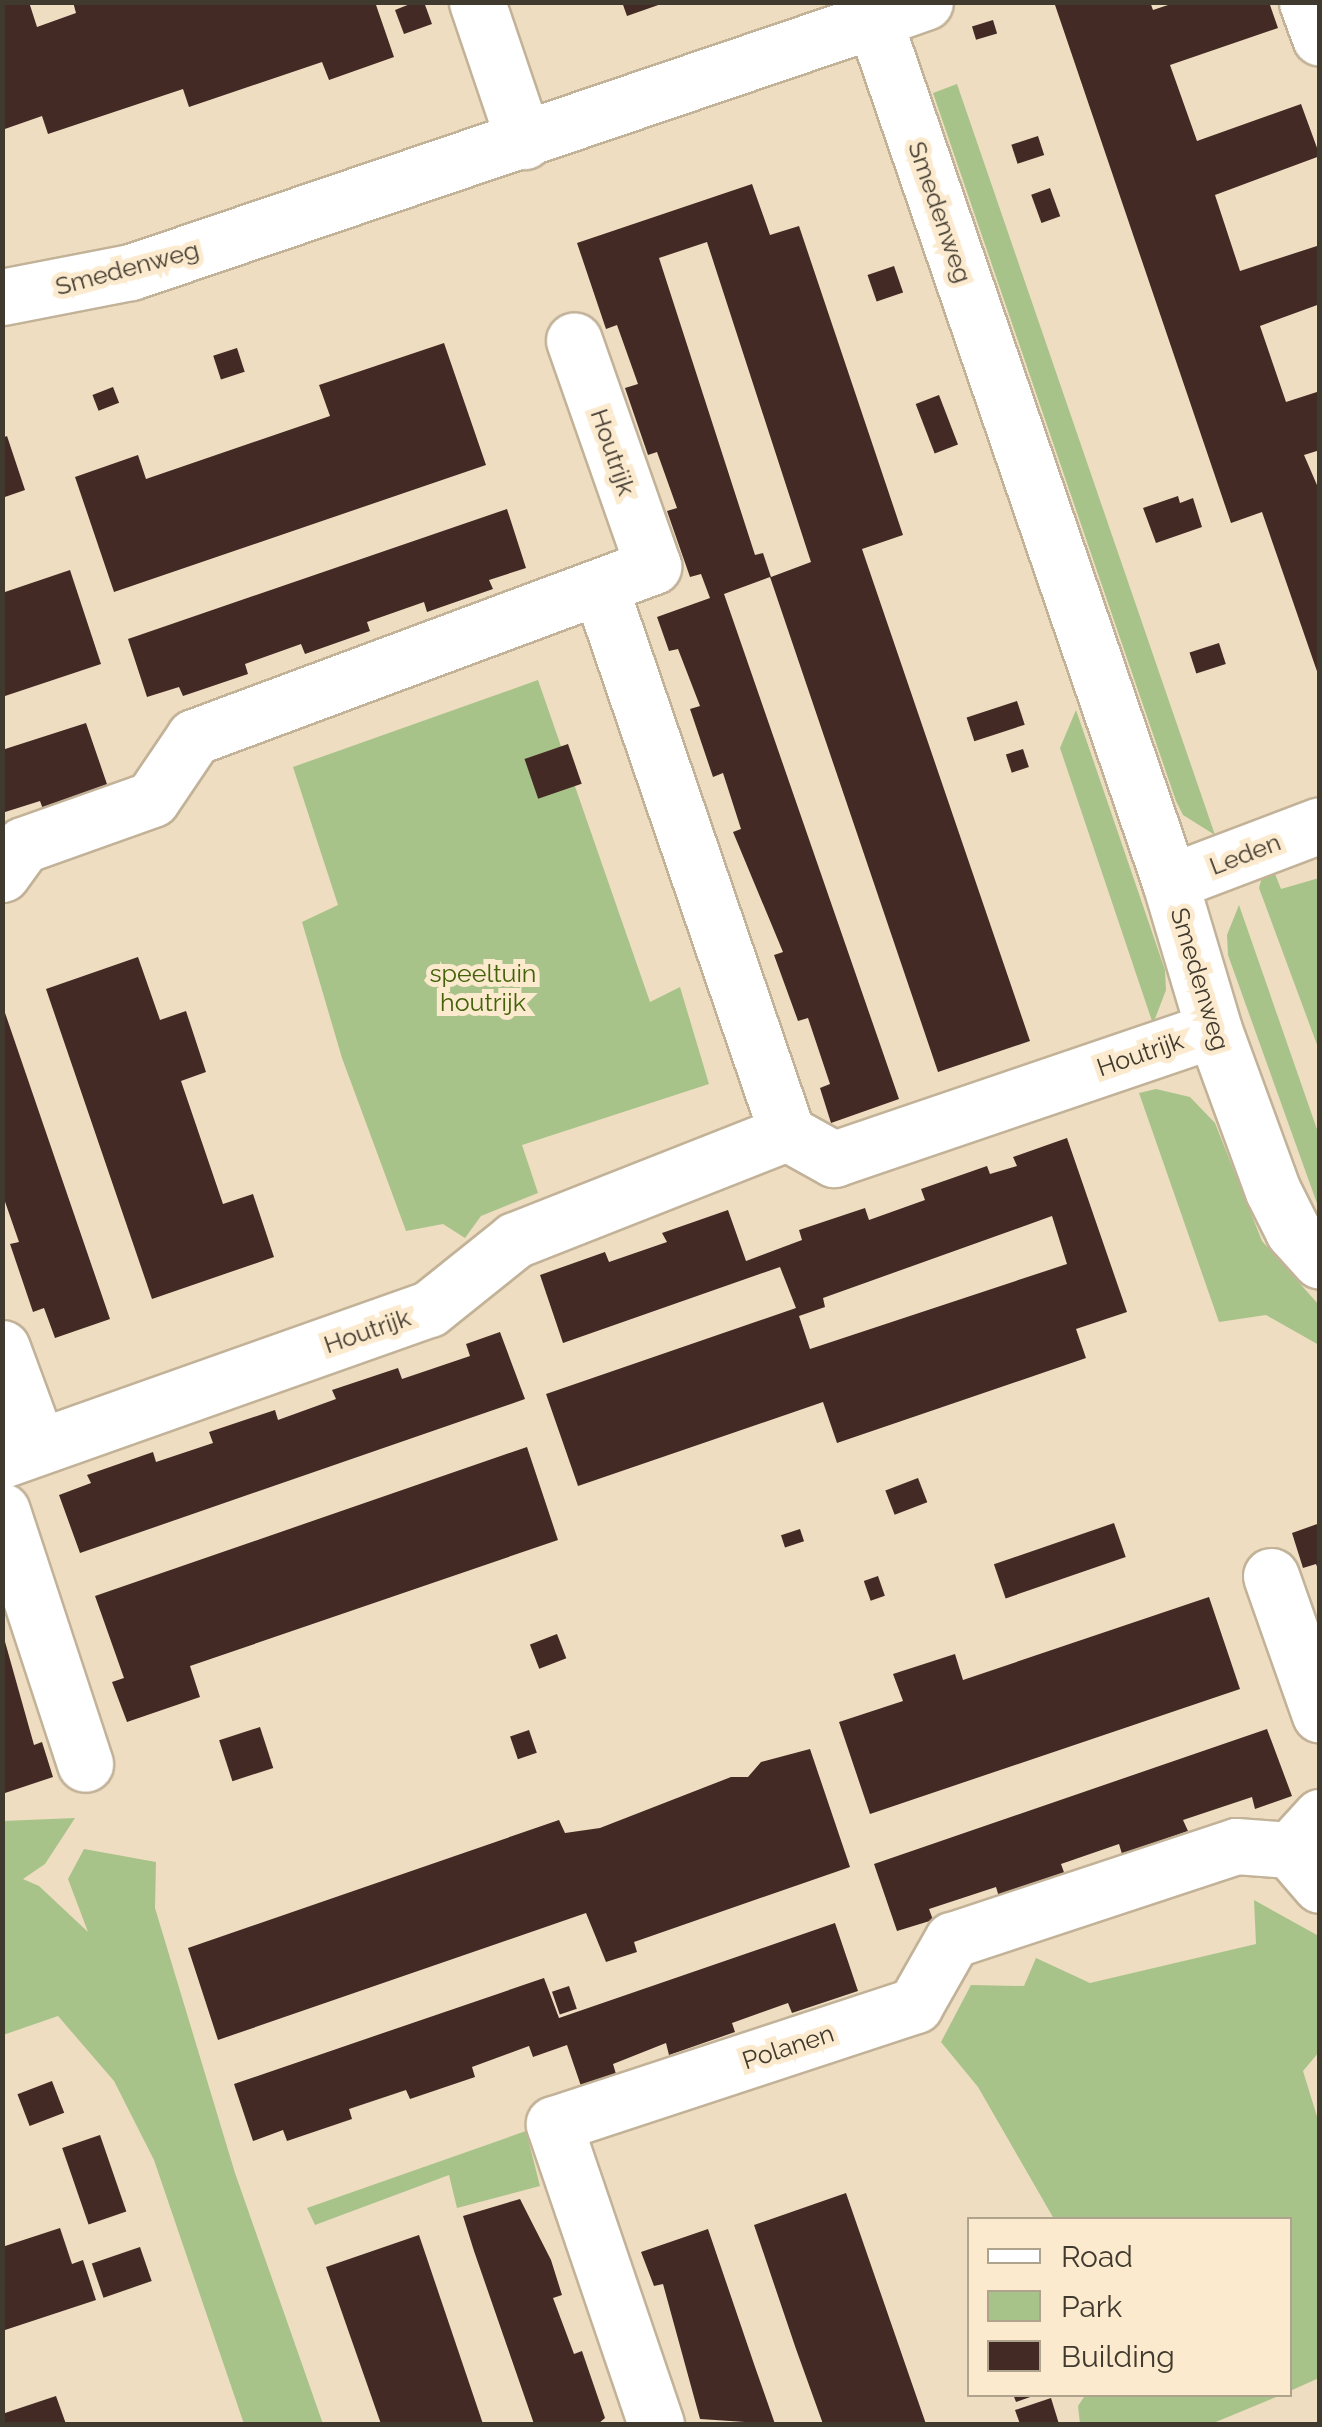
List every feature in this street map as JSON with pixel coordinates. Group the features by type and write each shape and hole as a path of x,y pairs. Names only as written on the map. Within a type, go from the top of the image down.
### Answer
{"street":[{"path":"476,2 524,141"},
{"path":"874,20 925,2"},
{"path":"1307,2 1320,38"},
{"name":"Smedenweg","path":"2,297 131,272 874,20 1170,882 1214,1030 1274,1191 1293,1231 1320,1261"},
{"name":"Houtrijk","path":"2,874 23,845 152,799 194,737 601,590 654,566 574,340"},
{"path":"601,590 787,1133"},
{"name":"Leden","path":"1170,882 1320,826"},
{"name":"Houtrijk","path":"2,1348 20,1453 429,1309 515,1240 787,1133 834,1160 1214,1030"},
{"path":"2,1511 86,1764"},
{"path":"1271,1576 1320,1715"},
{"name":"Polanen","path":"656,2424 554,2124 915,2006 952,1940 1236,1846 1310,1851"}],"green space":[{"path":"957,84 1215,835 1183,815 1176,801 933,93"},
{"name":"speeltuin houtrijk","path":"538,680 650,1002 680,987 709,1084 522,1145 538,1193 481,1216 465,1238 443,1224 406,1231 342,1058 302,922 338,905 293,767"},
{"path":"1076,710 1165,970 1166,990 1153,1024 1060,748"},
{"path":"1268,856 1281,889 1319,878 1319,1050 1259,888"},
{"path":"1239,905 1319,1135 1319,1209 1228,955 1227,935"},
{"path":"1156,1089 1190,1097 1215,1123 1262,1241 1319,1305 1319,1345 1266,1315 1219,1322 1139,1093"},
{"path":"75,1818 45,1864 23,1879 39,1886 88,1932 68,1879 84,1849 156,1862 155,1908 235,2173 323,2424 244,2424 154,2160 114,2081 58,2016 3,2035 3,1821"},
{"path":"1254,1900 1317,1935 1319,1945 1319,2052 1303,2071 1319,2123 1319,2378 1292,2390 1292,2217 1053,2217 978,2087 941,2042 971,1985 1024,1986 1036,1958 1090,1983 1256,1944"},
{"path":"526,2131 540,2186 457,2208 449,2175 315,2225 307,2208"},
{"path":"1084,2397 1276,2397 1211,2424 1080,2424 1078,2406"}],"building":[{"path":"2,2 29,2 37,27 76,13 73,2 375,2 394,57 329,80 322,62 189,107 183,89 48,134 42,116 2,130"},
{"path":"424,2 432,24 404,34 395,10"},
{"path":"622,2 664,2 664,3 627,16"},
{"path":"1054,2 1150,2 1153,10 1177,2 1269,2 1278,28 1170,65 1197,141 1301,104 1320,156 1215,195 1240,271 1320,245 1320,304 1260,326 1286,402 1320,391 1320,450 1304,455 1320,492 1320,680 1262,512 1231,523"},
{"path":"993,20 997,33 976,40 972,26"},
{"path":"1038,136 1044,155 1018,164 1011,145"},
{"path":"752,184 770,235 799,226 903,535 862,549 1030,1041 938,1072 770,577 724,594 899,1099 831,1123 820,1088 830,1084 808,1018 798,1021 774,955 783,952 733,832 741,829 723,773 713,777 690,709 700,706 678,649 669,651 657,617 710,598 701,574 690,577 667,511 677,508 657,452 648,455 625,388 638,384 617,325 606,329 577,243","holes":["707,242 811,562 771,577 763,553 755,555 659,258"]},
{"path":"1050,188 1060,216 1041,223 1031,195"},
{"path":"894,266 903,292 877,302 868,275"},
{"path":"444,343 486,465 114,592 75,477 138,455 146,479 330,416 319,385"},
{"path":"237,348 245,372 221,380 213,356"},
{"path":"113,387 119,403 99,411 92,395"},
{"path":"939,395 958,444 935,453 916,404"},
{"path":"7,436 25,490 2,498 2,438"},
{"path":"1178,496 1180,503 1193,498 1202,527 1156,543 1143,508"},
{"path":"507,509 526,568 489,580 493,589 427,612 424,602 367,622 370,631 305,654 301,644 245,664 248,674 183,696 179,687 147,697 128,639"},
{"path":"70,570 101,664 2,697 2,593"},
{"path":"1219,643 1226,664 1196,674 1190,653"},
{"path":"1017,701 1025,725 974,741 967,717"},
{"path":"86,723 109,790 44,812 40,801 2,813 2,750"},
{"path":"568,744 582,784 538,799 525,759"},
{"path":"1023,749 1029,767 1012,773 1006,755"},
{"path":"138,957 160,1020 186,1011 206,1072 181,1081 223,1204 253,1194 274,1257 152,1299 46,989"},
{"path":"3,1007 110,1319 55,1338 44,1308 33,1312 10,1244 19,1242 2,1193"},
{"path":"1067,1138 1127,1312 1076,1329 1086,1358 837,1443 823,1402 578,1486 546,1394 796,1308 780,1267 563,1343 540,1275 605,1252 609,1262 667,1242 662,1233 728,1210 746,1261 802,1240 799,1230 865,1208 869,1220 925,1200 921,1189 987,1166 990,1174 1017,1166 1013,1157","holes":["1052,1216 1067,1264 810,1349 799,1316 825,1307 823,1298"]},
{"path":"500,1332 525,1399 80,1553 59,1495 91,1483 87,1475 153,1452 156,1462 213,1443 209,1432 275,1410 278,1420 336,1399 332,1390 398,1368 402,1379 470,1356 466,1344"},
{"path":"527,1447 558,1540 190,1666 200,1697 127,1722 112,1682 124,1678 95,1596"},
{"path":"918,1478 927,1502 895,1515 885,1491"},
{"path":"1114,1523 1126,1557 1006,1598 994,1564"},
{"path":"1320,1523 1319,1572 1316,1564 1303,1568 1292,1533"},
{"path":"800,1529 804,1541 785,1548 781,1535"},
{"path":"878,1576 885,1596 871,1601 864,1581"},
{"path":"1209,1597 1240,1689 870,1814 839,1722 903,1701 893,1674 955,1654 963,1680"},
{"path":"2,1631 34,1745 42,1742 53,1777 2,1794"},
{"path":"557,1634 566,1658 539,1669 530,1644"},
{"path":"260,1727 273,1768 232,1781 219,1740"},
{"path":"1267,1729 1292,1796 1255,1809 1252,1797 1183,1820 1188,1831 1122,1854 1119,1844 1061,1864 1065,1875 999,1897 996,1887 929,1909 933,1920 897,1931 874,1864"},
{"path":"529,1730 537,1753 518,1759 510,1737"},
{"path":"810,1749 850,1867 634,1942 637,1952 606,1962 586,1913 218,2040 188,1948 559,1820 565,1833 600,1828 731,1777 748,1777 761,1762"},
{"path":"835,1923 858,1991 792,2013 788,2003 732,2023 735,2032 669,2055 666,2043 613,2064 616,2074 581,2086 567,2045 533,2057 529,2046 472,2067 475,2077 410,2099 406,2090 349,2109 352,2119 287,2141 283,2130 253,2141 234,2084 544,1978 559,2018"},
{"path":"569,1986 577,2009 560,2015 552,1992"},
{"path":"52,2081 64,2113 30,2126 17,2094"},
{"path":"100,2135 126,2212 89,2225 62,2148"},
{"path":"846,2193 926,2424 823,2424 796,2349 754,2225"},
{"path":"520,2199 551,2260 562,2295 553,2298 574,2354 582,2351 605,2418 598,2424 534,2424 474,2251 463,2216"},
{"path":"60,2228 72,2264 83,2260 96,2300 2,2331 2,2247"},
{"path":"708,2229 775,2424 700,2419 663,2284 654,2286 641,2252"},
{"path":"419,2235 483,2424 381,2424 326,2267"},
{"path":"140,2247 152,2281 103,2298 92,2264"},
{"path":"56,2396 66,2424 2,2424 2,2414"},
{"path":"1051,2398 1059,2424 1020,2424 1015,2410"}]}
